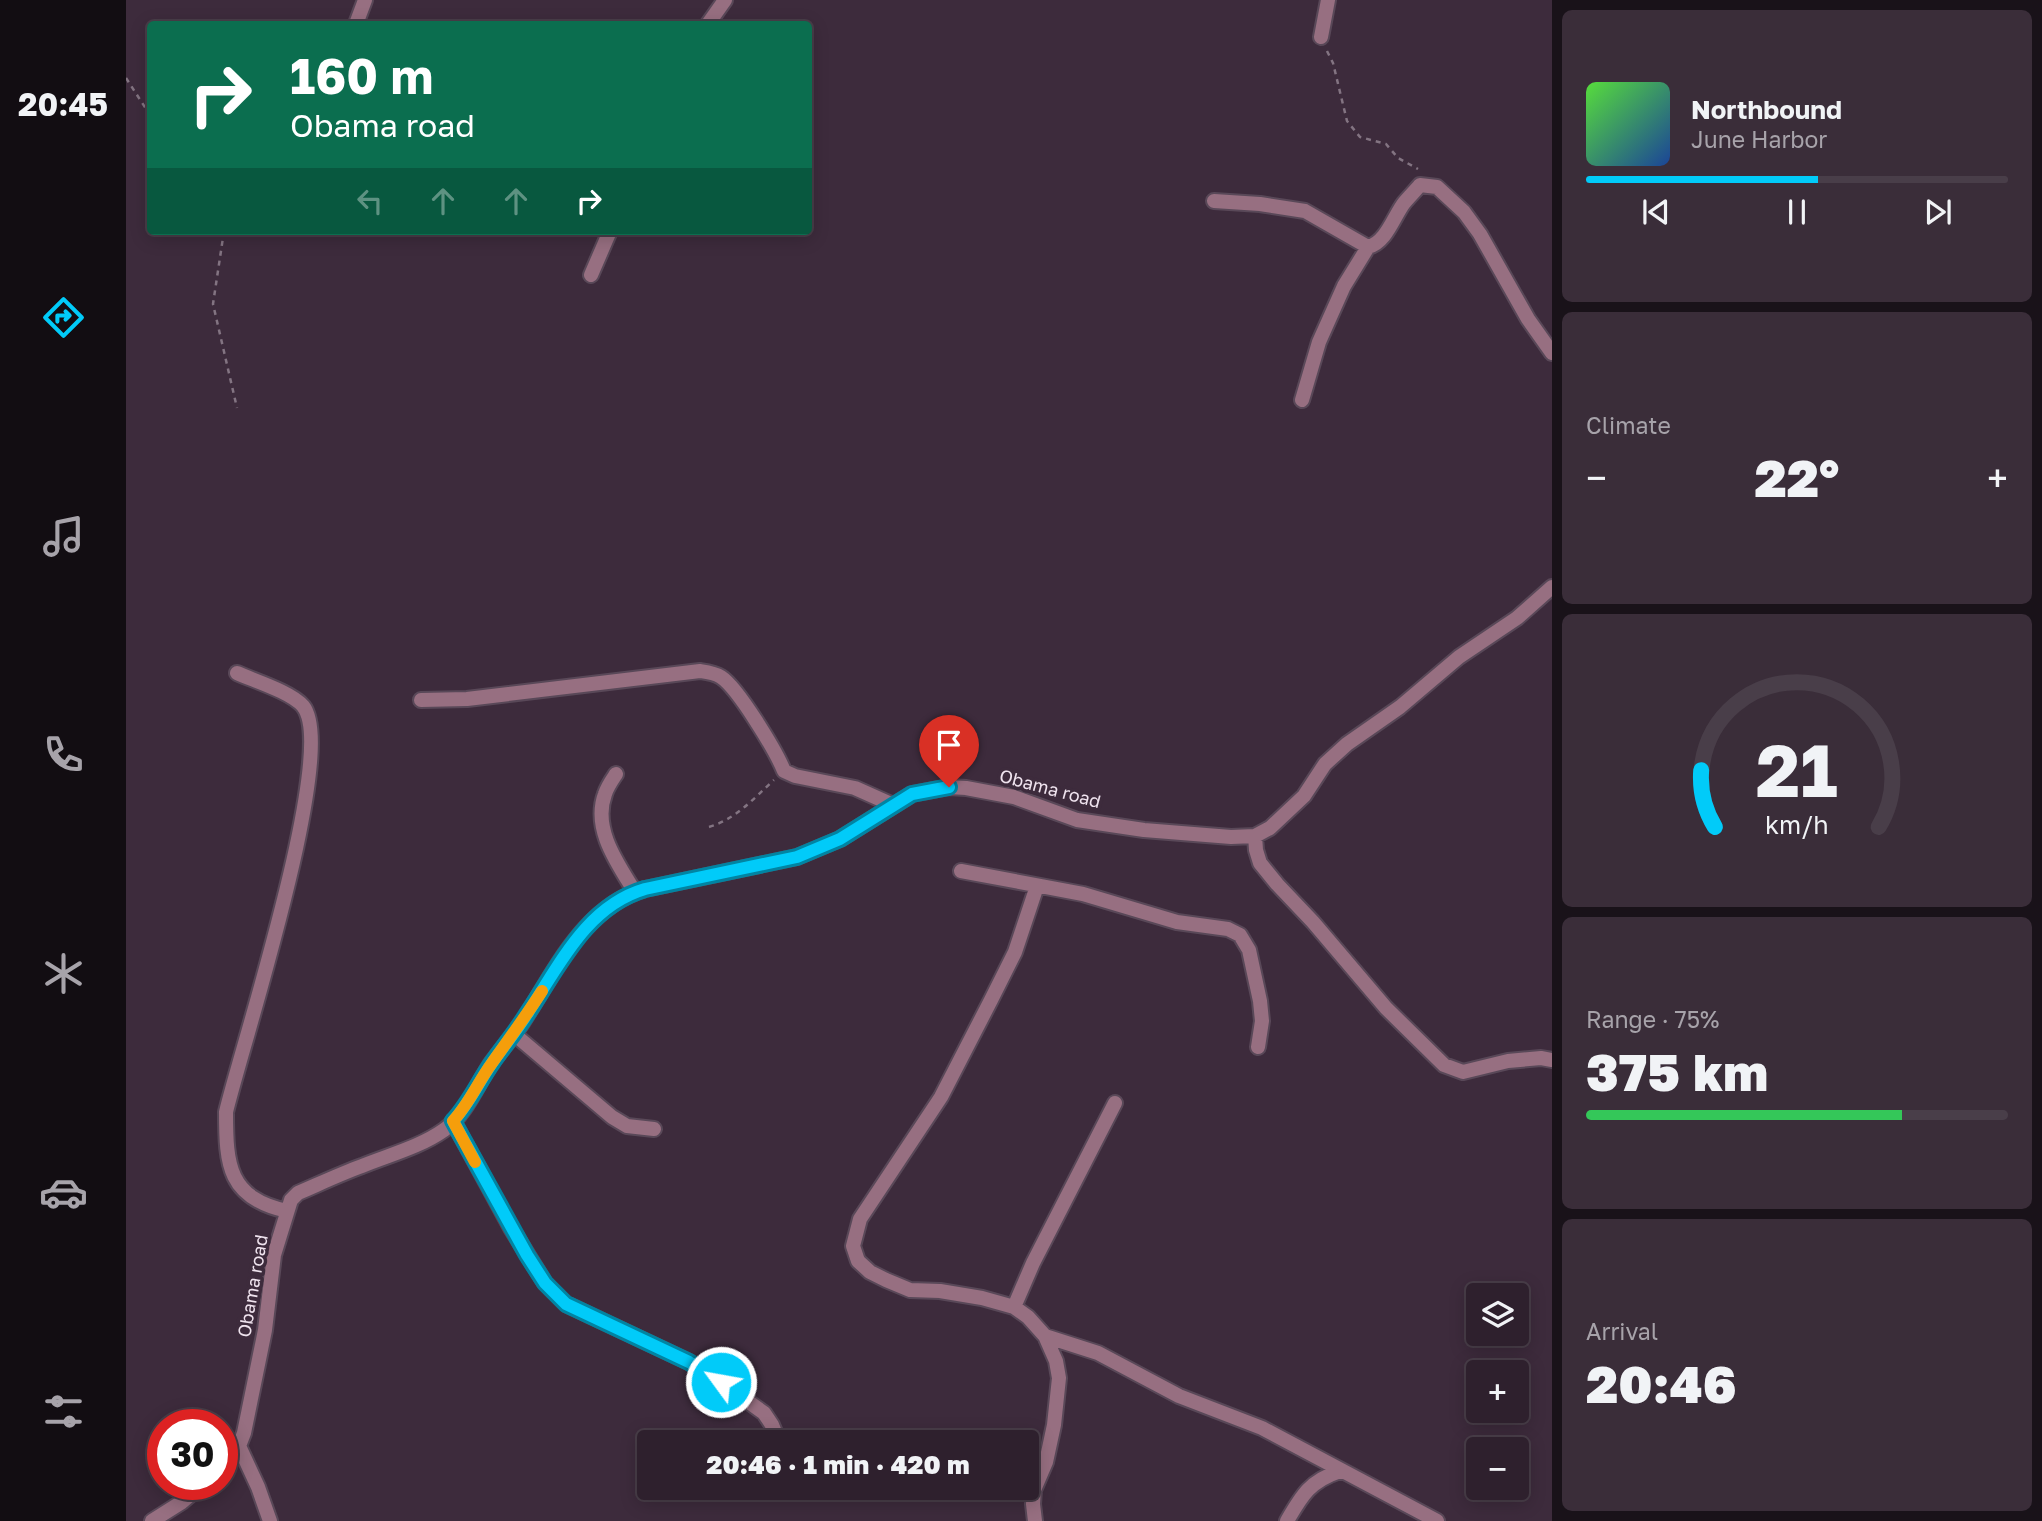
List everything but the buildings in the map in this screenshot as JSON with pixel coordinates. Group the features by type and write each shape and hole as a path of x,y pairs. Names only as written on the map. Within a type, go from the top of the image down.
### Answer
{"street":[{"path":"357,21 365,0"},
{"path":"710,21 725,0"},
{"path":"1321,37 1328,0"},
{"path":"1303,400 1319,342 1344,286 1368,247 1375,245 1382,237 1404,203 1420,185 1437,187 1464,212 1480,234 1528,319 1552,353"},
{"path":"1214,201 1305,211 1368,247"},
{"path":"590,275 608,235"},
{"path":"1552,587 1517,618 1459,657 1400,708 1347,744 1325,764 1304,796 1270,828 1255,836 1260,863 1277,884 1386,1008 1444,1065 1463,1072 1508,1061 1541,1058 1552,1060"},
{"path":"421,700 467,699 700,671 719,674 734,688 773,748 784,771 795,776 855,788 893,806"},
{"path":"237,673 294,698 304,707 310,720 306,794 293,870 237,1063 226,1112 226,1153 237,1184 253,1199 288,1211"},
{"path":"616,774 605,793 601,811 603,830 611,852 635,892"},
{"name":"Obama road","path":"239,1446 265,1330 274,1255 291,1200 298,1193 411,1148 445,1130 464,1109 491,1064 514,1034 573,943 600,912 635,892 797,857 840,839 912,794 949,787 1014,797 1077,820 1144,830 1231,837 1255,836"},
{"path":"961,871 1083,894 1177,922 1228,929 1240,935 1249,950 1260,1000 1262,1021 1258,1047"},
{"path":"1037,886 1015,952 985,1013 941,1097 860,1219 853,1246 858,1261 870,1272 910,1290 940,1291 1014,1307 1028,1317 1045,1336 1056,1361 1059,1378 1054,1425 1046,1462 1039,1472"},
{"path":"514,1034 612,1117 627,1126 654,1129"},
{"path":"1014,1307 1033,1263 1115,1102"},
{"path":"453,1121 511,1228 545,1283 566,1304 689,1362 764,1413 774,1430"},
{"path":"1045,1336 1098,1353 1179,1396 1262,1428 1340,1471 1395,1496 1437,1521"},
{"path":"239,1446 270,1521"},
{"path":"1287,1521 1308,1488 1326,1475 1340,1471"},
{"path":"152,1521 184,1500"},
{"path":"1032,1500 1035,1521"}],"path":[{"path":"1321,37 1333,64 1347,121 1360,136 1386,144 1398,158 1429,177 1429,185"},
{"path":"126,78 147,111"},
{"path":"223,235 213,304 237,408"},
{"path":"709,827 724,823 741,811 784,771"}],"slow traffic":[{"path":"475,1162 453,1121 464,1109 491,1064 542,991"}],"route":[{"path":"721,1382 689,1362 566,1304 545,1283 527,1255 453,1121 464,1109 491,1064 514,1034 573,943 600,912 645,889 797,857 840,839 912,794 949,787"}]}
